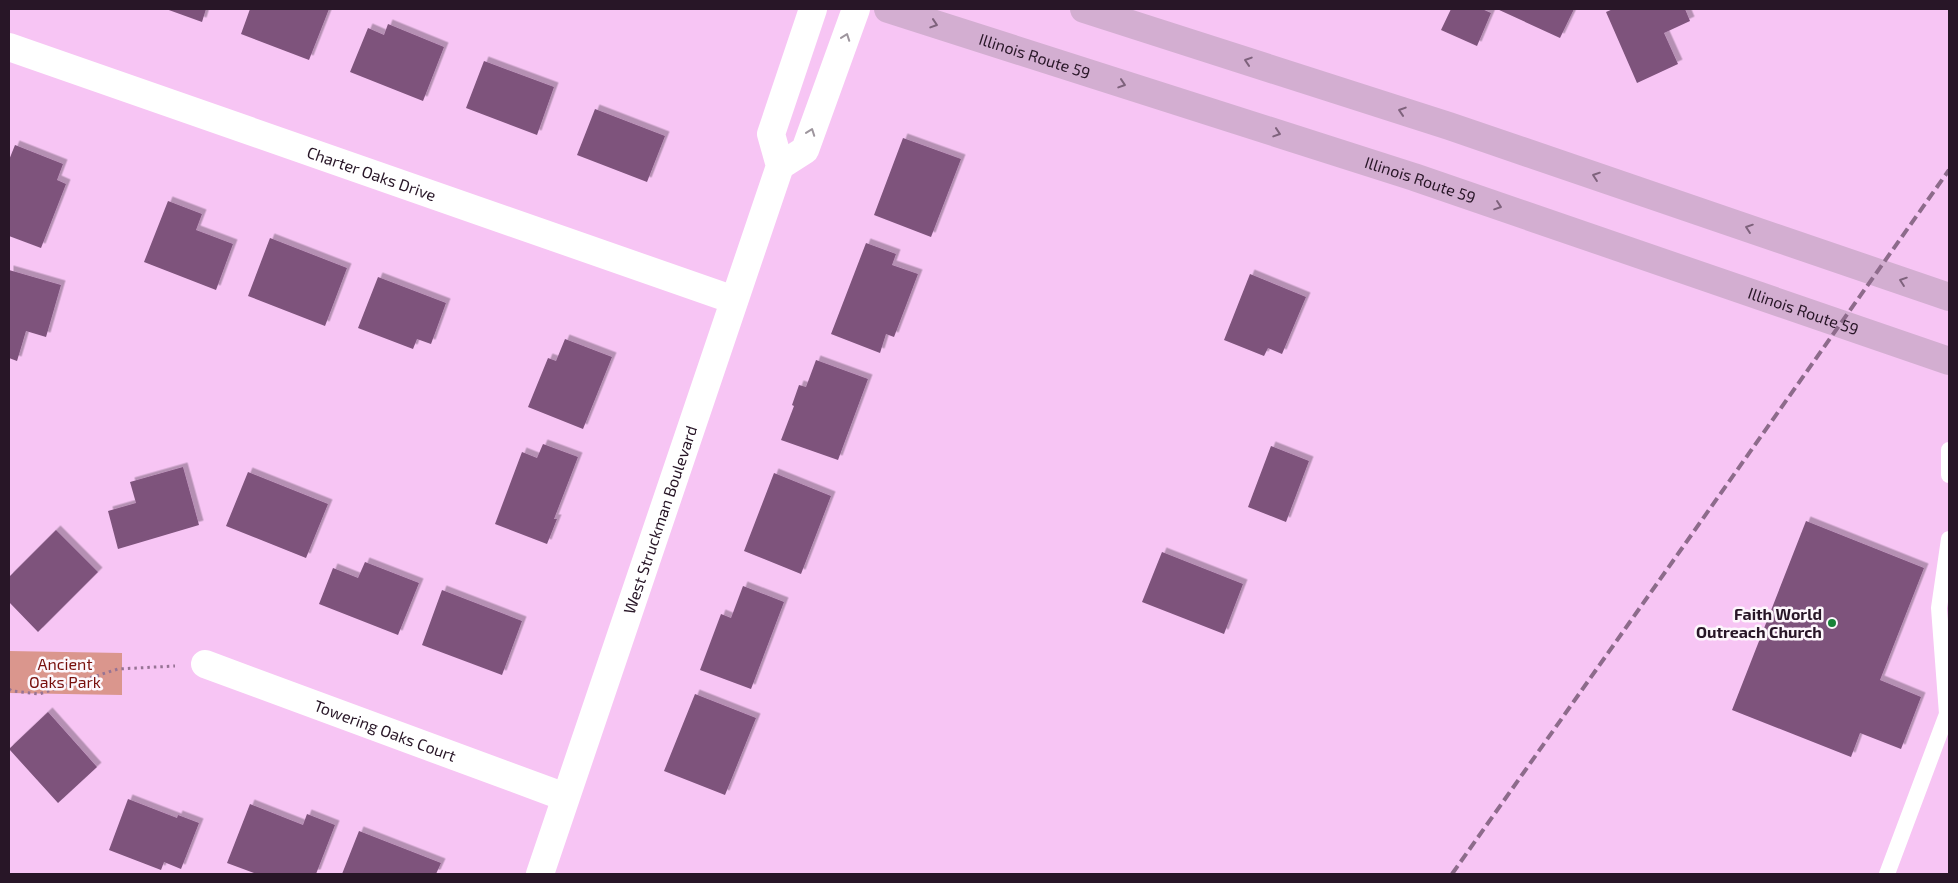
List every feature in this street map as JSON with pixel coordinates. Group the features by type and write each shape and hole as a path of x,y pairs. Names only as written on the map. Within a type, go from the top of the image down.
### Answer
{"main road":[{"name":"Illinois Route 59","path":"888,9 1414,177 1949,361"},
{"path":"1084,9 1449,126 1949,297"}],"street":[{"path":"812,9 772,134 780,166 805,150 856,9"},
{"name":"Charter Oaks Drive","path":"9,48 734,300"},
{"name":"West Struckman Boulevard","path":"540,874 780,166"},
{"name":"Towering Oaks Court","path":"205,664 565,797"}],"lane":[{"path":"1949,450 1949,475"},
{"path":"1887,874 1947,714 1939,608 1949,539"}],"path":[{"path":"9,689 39,694 118,669 205,664"}],"green space":[{"name":"Ancient Oaks Park","path":"9,651 122,653 122,695 9,693"}],"building":[{"path":"166,9 206,9 202,22"},
{"path":"250,9 329,9 309,60 241,34"},
{"path":"1451,9 1482,9 1491,13 1477,46 1441,30"},
{"path":"1497,9 1574,9 1560,38"},
{"path":"1613,9 1685,9 1690,21 1664,33 1678,64 1637,83 1606,12"},
{"path":"388,24 444,47 423,101 350,72 368,28 384,35"},
{"path":"484,61 554,87 537,135 466,108"},
{"path":"595,109 665,136 647,182 577,155"},
{"path":"903,138 961,159 931,237 874,215"},
{"path":"15,145 63,164 57,180 66,184 41,248 9,236 9,160"},
{"path":"168,201 202,214 196,230 233,244 216,290 144,262"},
{"path":"270,238 347,268 325,326 248,296"},
{"path":"866,243 896,254 892,265 918,274 894,337 886,334 880,353 831,334"},
{"path":"9,270 61,285 46,337 26,331 17,361 9,358"},
{"path":"1250,274 1306,297 1282,354 1268,348 1264,356 1224,340"},
{"path":"378,277 446,303 431,344 417,339 413,349 358,328"},
{"path":"565,339 612,357 583,429 528,407 548,358 556,361"},
{"path":"816,360 868,379 838,460 781,440 794,406 792,405 799,385 806,387"},
{"path":"543,444 578,457 554,519 557,519 547,544 495,524 522,452 537,458"},
{"path":"1271,446 1309,461 1286,522 1248,507"},
{"path":"183,467 199,525 118,549 108,511 136,503 130,482"},
{"path":"248,472 328,504 306,558 226,526"},
{"path":"774,473 831,496 801,574 744,551"},
{"name":"Faith World Outreach Church","path":"1806,521 1924,568 1880,680 1921,697 1901,749 1860,733 1851,757 1732,710"},
{"path":"56,530 98,572 38,632 9,602 9,577"},
{"path":"1162,552 1243,584 1224,634 1142,602"},
{"path":"365,562 419,583 398,635 319,604 333,568 358,578"},
{"path":"743,586 784,602 751,689 700,670 721,614 731,618"},
{"path":"442,590 522,621 502,675 422,645"},
{"path":"695,694 756,718 725,795 664,771"},
{"path":"48,712 97,767 58,803 9,749"},
{"path":"128,799 177,818 178,815 199,823 181,869 164,862 161,870 109,850"},
{"path":"250,804 303,825 307,814 335,825 316,874 257,874 227,863"},
{"path":"359,831 441,863 436,874 342,874"}],"railway":[{"path":"1452,874 1949,170"}],"place":[{"name":"Faith World Outreach Church","path":"1832,623"}]}
